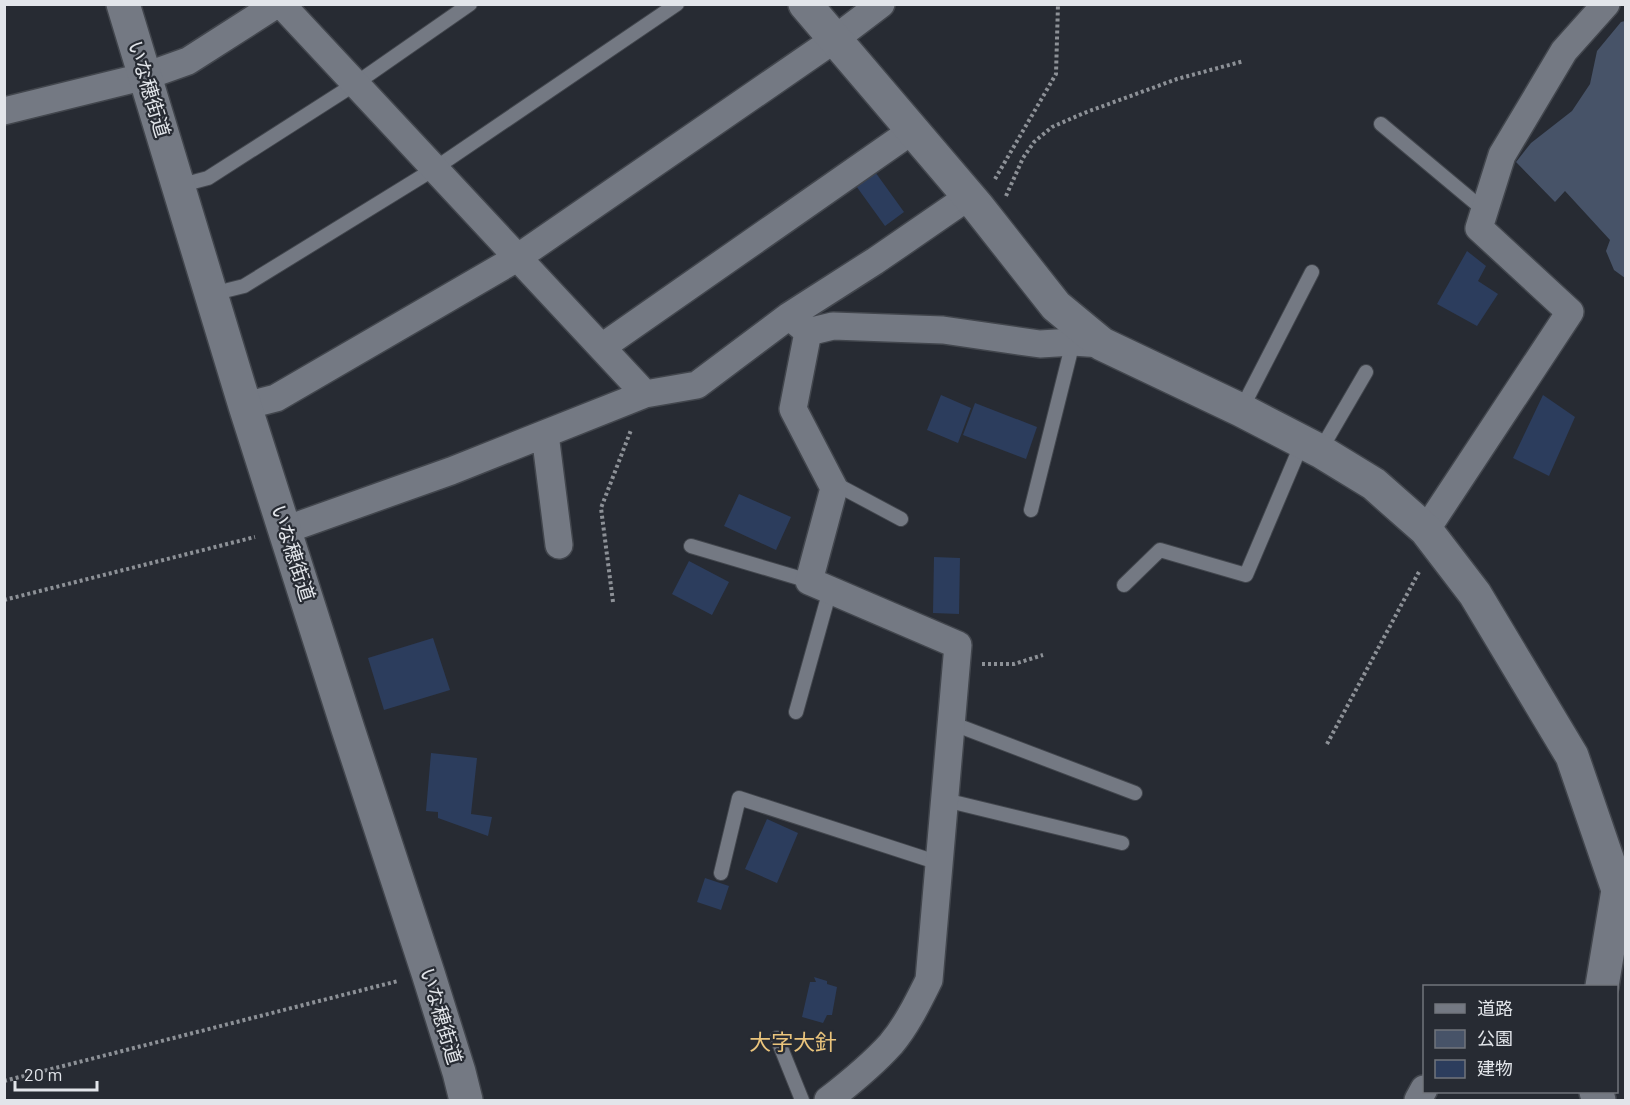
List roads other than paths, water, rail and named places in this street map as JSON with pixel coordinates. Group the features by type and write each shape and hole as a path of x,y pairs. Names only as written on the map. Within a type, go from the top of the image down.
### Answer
{"street":[{"name":"いな穂街道","path":"123,4 245,406 428,973 466,1101"},
{"path":"4,111 146,76 188,61 279,4 645,394"},
{"path":"805,4 913,130 1087,343"},
{"path":"245,406 276,398 517,258 835,39 881,4"},
{"path":"1432,537 1570,312 1479,228 1502,155 1564,51 1606,4"},
{"path":"602,347 913,130"},
{"path":"285,530 451,471 645,394 697,385 798,324 875,261 977,208"},
{"path":"798,324 943,330 1040,344 1087,343 1241,410 1374,484 1432,537 1474,594 1572,756 1622,891 1602,985"},
{"path":"798,324 793,409 834,488 819,586 958,645 929,980 912,1013 892,1043 828,1101"},
{"path":"545,434 559,545"}],"lane":[{"path":"178,186 208,178 355,84 470,4"},
{"path":"211,294 244,286 434,169 677,4"},
{"path":"1381,124 1485,211"},
{"path":"1241,410 1312,272"},
{"path":"1031,510 1087,343"},
{"path":"1124,585 1160,550 1246,575 1311,447 1366,372"},
{"path":"834,488 843,488 901,519"},
{"path":"691,546 819,586 796,712"},
{"path":"951,723 1136,793"},
{"path":"721,873 739,798 939,863"},
{"path":"945,800 1122,843"},
{"path":"777,1038 802,1101"}],"district":[{"name":"大字大針","path":"793,1042"}]}
